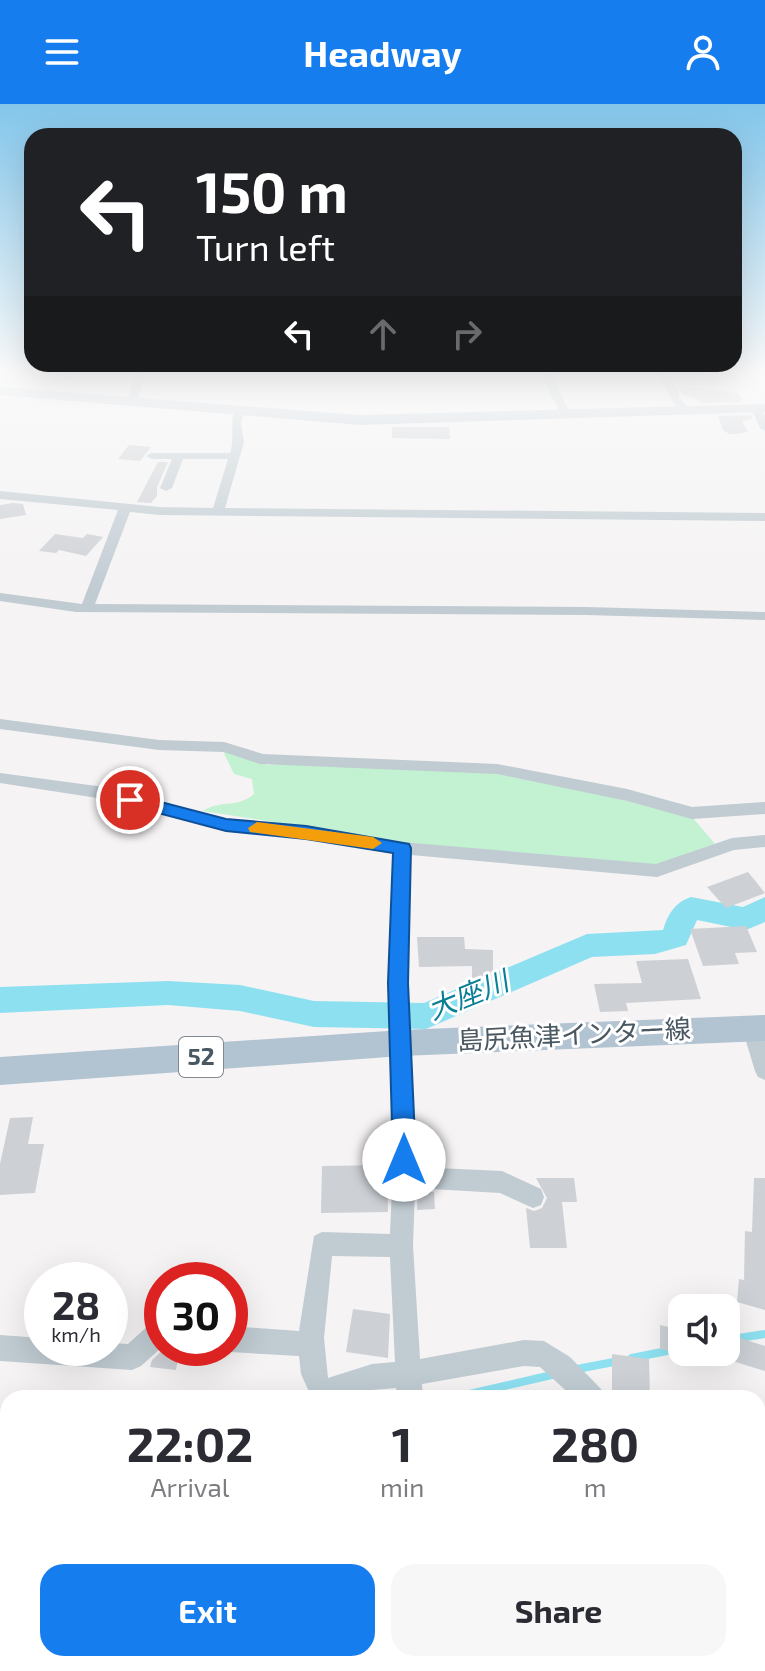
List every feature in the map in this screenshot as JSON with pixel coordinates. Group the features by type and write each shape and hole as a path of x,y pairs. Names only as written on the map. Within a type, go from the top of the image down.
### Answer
{"main road":[{"name":"島尻魚津インター線","path":"0,1071 402,1043 758,1028"}],"street":[{"path":"218,511 238,445"},
{"path":"152,456 235,456"},
{"path":"166,488 179,456"},
{"path":"0,495 125,509 765,517"},
{"path":"87,608 125,509"},
{"path":"0,597 87,608 586,611 765,616"},
{"path":"0,724 157,745 195,748 232,746 245,749 260,759 497,769 627,795 692,813 765,808"},
{"path":"0,778 104,793 226,825 306,832 402,848 657,871 732,844 765,841"},
{"path":"402,848 398,983 402,1043 401,1246 410,1386"},
{"path":"758,1028 765,1071"},
{"path":"403,1177 502,1182 533,1197"},
{"path":"326,1390 319,1388 313,1377 312,1344 322,1244 401,1246"},
{"path":"248,1340 312,1344"},
{"path":"0,1348 132,1357 144,1346"},
{"path":"332,1390 372,1377 410,1386 524,1353 544,1354 584,1390"}],"green space":[{"path":"223,751 268,765 311,763 487,772 599,794 693,818 715,844 653,867 401,842 203,811 216,805 248,799 254,794 252,779 234,774"}],"building":[{"path":"129,445 151,447 140,461 118,459"},
{"path":"158,462 168,462 157,487 157,496 151,503 137,502"},
{"path":"23,504 26,515 0,519 0,505"},
{"path":"55,534 103,537 86,556 59,550 56,553 39,551"},
{"path":"748,872 765,893 726,908 707,887"},
{"path":"746,926 757,952 735,953 739,964 703,966 690,929"},
{"path":"417,937 464,937 465,949 493,950 493,980 472,979 472,966 419,967"},
{"path":"688,959 701,999 626,1003 628,1011 600,1012 594,984 642,983 636,961"},
{"path":"33,1117 28,1144 44,1144 35,1193 0,1195 0,1164 10,1118"},
{"path":"387,1165 388,1212 321,1213 322,1166"},
{"path":"536,1178 574,1178 577,1202 562,1202 567,1248 530,1248 526,1208 534,1211 542,1208 547,1198"},
{"path":"754,1178 765,1178 765,1310 740,1303 738,1294 739,1279 744,1280 745,1231 752,1232"},
{"path":"418,1191 434,1192 435,1209 417,1210"},
{"path":"353,1309 390,1314 388,1358 346,1352"},
{"path":"660,1325 668,1327 668,1350 660,1349"},
{"path":"740,1338 765,1346 765,1371 740,1363"},
{"path":"612,1354 649,1359 650,1390 612,1390"},
{"path":"150,1366 177,1366 176,1370"}],"waterway":[{"name":"大座川","path":"0,1000 168,993 240,998 314,1014 426,1016 587,946 655,943 676,937 681,919 691,908 746,919 765,908"},
{"path":"740,1338 765,1334"},
{"path":"632,1358 668,1351"},
{"path":"577,1369 619,1361"},
{"path":"487,1390 556,1374"}],"slow traffic":[{"path":"257,828 373,843"}],"route":[{"path":"130,800 226,825 306,832 402,848 398,983 404,1160"}]}
